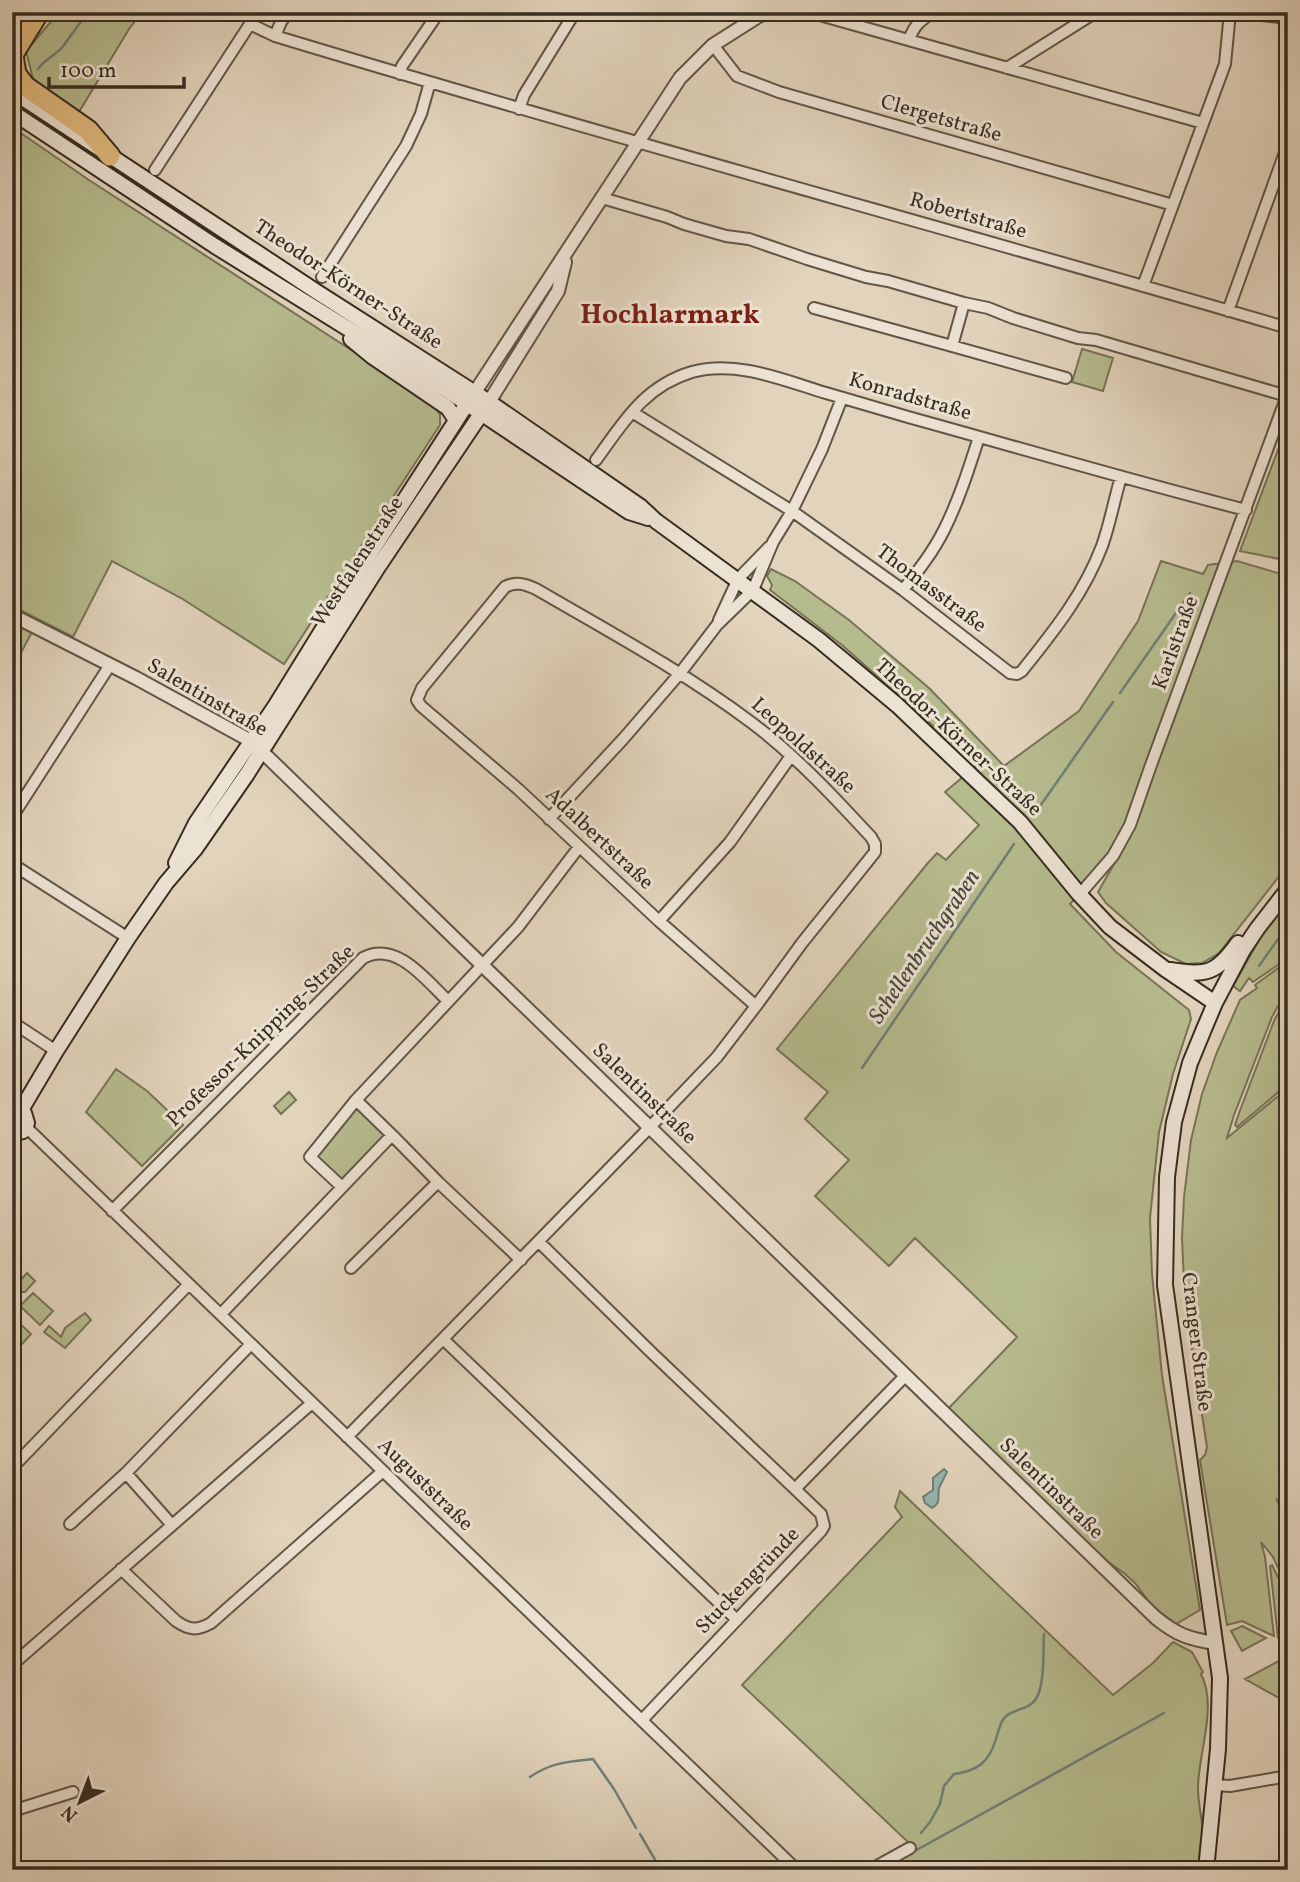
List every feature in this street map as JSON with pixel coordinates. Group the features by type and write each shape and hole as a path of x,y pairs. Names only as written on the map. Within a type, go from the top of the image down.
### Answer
{"highway":[{"path":"39,12 13,56 16,74 25,86 88,130 110,156"}],"main road":[{"name":"Theodor-Körner-Straße","path":"12,91 471,398 612,486 819,640 897,705 1020,822 1110,927 1165,970 1215,1003"},
{"name":"Theodor-Körner-Straße","path":"12,113 312,307 391,355 471,398"},
{"name":"Theodor-Körner-Straße","path":"312,307 373,357 448,408 456,420"},
{"name":"Westfalenstraße","path":"256,746 276,705 360,569 471,398"},
{"name":"Westfalenstraße","path":"26,1127 26,1116 17,1109 128,938 166,883 195,849 256,746 485,407"},
{"path":"1165,970 1194,974 1223,963 1288,879"},
{"name":"Cranger Straße","path":"1206,1870 1215,1785 1220,1678 1165,1285 1167,1177 1174,1122 1190,1063 1215,1003 1243,950 1288,889"},
{"path":"12,1134 18,1134 26,1127"}],"street":[{"path":"275,36 288,12"},
{"path":"400,74 402,66 439,12"},
{"path":"519,109 524,95 575,12"},
{"name":"Westfalenstraße","path":"471,398 680,78 713,45 765,12"},
{"path":"809,12 1203,123"},
{"path":"909,40 913,27 933,12"},
{"path":"1007,68 1096,12"},
{"path":"1143,286 1225,64 1233,12 1288,18"},
{"name":"Robertstraße","path":"155,170 250,24 275,36 519,109 1288,328"},
{"name":"Clergetstraße","path":"713,45 737,76 779,92 1173,205"},
{"path":"322,277 406,146 421,114 430,82"},
{"path":"1227,311 1288,144"},
{"path":"602,198 726,236 749,239 866,277 988,309 1078,338 1096,340 1287,395"},
{"name":"Westfalenstraße","path":"485,407 558,292 567,253"},
{"path":"952,346 964,303"},
{"path":"814,308 1066,378"},
{"name":"Konradstraße","path":"596,460 641,401 651,393 692,372 727,368 758,372 979,437 1246,510"},
{"name":"Karlstraße","path":"1080,894 1113,856 1130,825 1287,395"},
{"path":"550,819 681,672 717,625 753,590 773,542 792,511 822,449 842,398"},
{"name":"Thomasstraße","path":"632,412 792,511 902,590 1010,673 1017,674 1057,627 1083,586 1102,545 1121,477"},
{"path":"902,590 930,554 943,531 957,501 979,437"},
{"path":"717,625 738,579 773,542"},
{"name":"Leopoldstraße","path":"347,1437 716,1056 875,852 872,837 816,778 754,725 681,672 524,584 512,583 505,587 422,688 417,700"},
{"name":"Salentinstraße","path":"12,615 110,665 256,746 1156,1618 1184,1637 1215,1643"},
{"path":"12,817 110,665"},
{"name":"Adalbertstraße","path":"417,700 756,1006"},
{"path":"659,921 730,842 791,756"},
{"path":"342,1187 310,1157 356,1100 518,927 579,846"},
{"path":"12,863 128,938"},
{"name":"Professor-Knipping-Straße","path":"111,1211 363,958 370,954 391,955 414,969 448,1001"},
{"path":"12,1021 56,1051"},
{"path":"356,1100 521,1260"},
{"name":"Auguststraße","path":"26,1127 797,1870"},
{"path":"221,1314 392,1135"},
{"path":"351,1268 438,1182"},
{"path":"538,1242 795,1489 906,1375"},
{"path":"12,1468 189,1284"},
{"path":"443,1339 737,1620"},
{"path":"69,1524 125,1473 251,1344"},
{"path":"12,1665 312,1403"},
{"path":"121,1569 176,1621 185,1627 202,1628 211,1623 383,1471"},
{"path":"125,1473 172,1525"},
{"name":"Stuckengründe","path":"642,1720 821,1531 824,1520 821,1514 795,1489"},
{"path":"1215,1785 1230,1786 1288,1776"},
{"path":"12,1811 73,1792"},
{"path":"870,1870 910,1848"}],"green space":[{"path":"59,12 142,12 79,112 33,79 26,51"},
{"path":"12,127 382,370 432,405 440,414 440,425 284,664 181,598 112,561 73,637 12,606"},
{"path":"1082,349 1113,358 1103,391 1072,382"},
{"path":"1288,423 1288,549 1284,560 1240,551"},
{"path":"1161,561 1203,574 1208,565 1237,561 1288,576 1288,865 1219,953 1202,963 1186,964 1161,952 1106,903 1098,892 1114,864 1110,861 1070,904 1116,952 1189,1010 1191,1019 1173,1074 1159,1132 1150,1218 1152,1274 1162,1375 1200,1610 1176,1624 1153,1607 1135,1583 1101,1557 947,1410 1017,1337 915,1238 889,1266 815,1196 849,1160 805,1119 828,1092 777,1049 927,864 937,853 946,860 979,825 945,792 977,765 842,645 770,590 772,585 767,576 771,569 795,581 849,620 929,688 1004,766 1079,711 1138,621"},
{"path":"12,620 33,630 12,670"},
{"path":"1288,899 1288,958 1253,982 1249,978 1240,991 1233,986 1262,935"},
{"path":"1288,961 1288,988 1272,1017 1227,1138 1288,1088 1288,1509 1277,1500 1288,1535 1288,1589 1273,1557 1261,1542 1274,1636 1242,1621 1227,1625 1200,1460 1207,1447 1185,1304 1182,1238 1191,1140 1202,1094 1217,1052 1240,1000 1257,988 1255,985"},
{"path":"1288,994 1288,1084 1237,1127 1235,1125 1239,1113 1274,1021"},
{"path":"116,1069 147,1091 183,1125 142,1166 86,1112"},
{"path":"289,1092 296,1100 281,1114 274,1106"},
{"path":"355,1107 383,1132 383,1139 340,1179 317,1155"},
{"path":"27,1273 35,1281 25,1292 20,1292 17,1284"},
{"path":"33,1293 53,1311 40,1325 20,1306"},
{"path":"85,1313 91,1320 65,1348 44,1332 49,1326 61,1337 65,1328"},
{"path":"17,1321 31,1334 20,1346 12,1339 12,1326"},
{"path":"900,1491 1113,1695 1153,1663 1173,1642 1192,1652 1203,1672 1201,1674 1208,1701 1198,1788 1203,1840 1200,1870 896,1870 883,1856 908,1842 742,1685 902,1517 895,1507"},
{"path":"1272,1565 1288,1597 1288,1634 1283,1628 1288,1637 1284,1640 1278,1638"},
{"path":"1242,1626 1266,1638 1242,1651 1231,1631"},
{"path":"1288,1656 1288,1703 1245,1679"}],"water":[{"path":"944,1469 947,1472 939,1488 938,1501 932,1508 925,1503 923,1497 933,1490 933,1478"}],"waterway":[{"path":"38,69 61,49 88,12"},
{"name":"Schellenbruchgraben","path":"1120,693 1190,593"},
{"name":"Schellenbruchgraben","path":"1038,809 1113,702"},
{"name":"Schellenbruchgraben","path":"862,1068 1014,844"},
{"path":"1259,966 1288,925"},
{"path":"921,1833 940,1804 944,1786 954,1774 981,1764 990,1754 1004,1718 1029,1706 1036,1699 1042,1677 1044,1634"},
{"path":"913,1852 1164,1713"},
{"path":"530,1777 553,1766 593,1759 636,1828"},
{"path":"640,1834 661,1870"}],"district":[{"name":"Hochlarmark","path":"670,315"}]}
